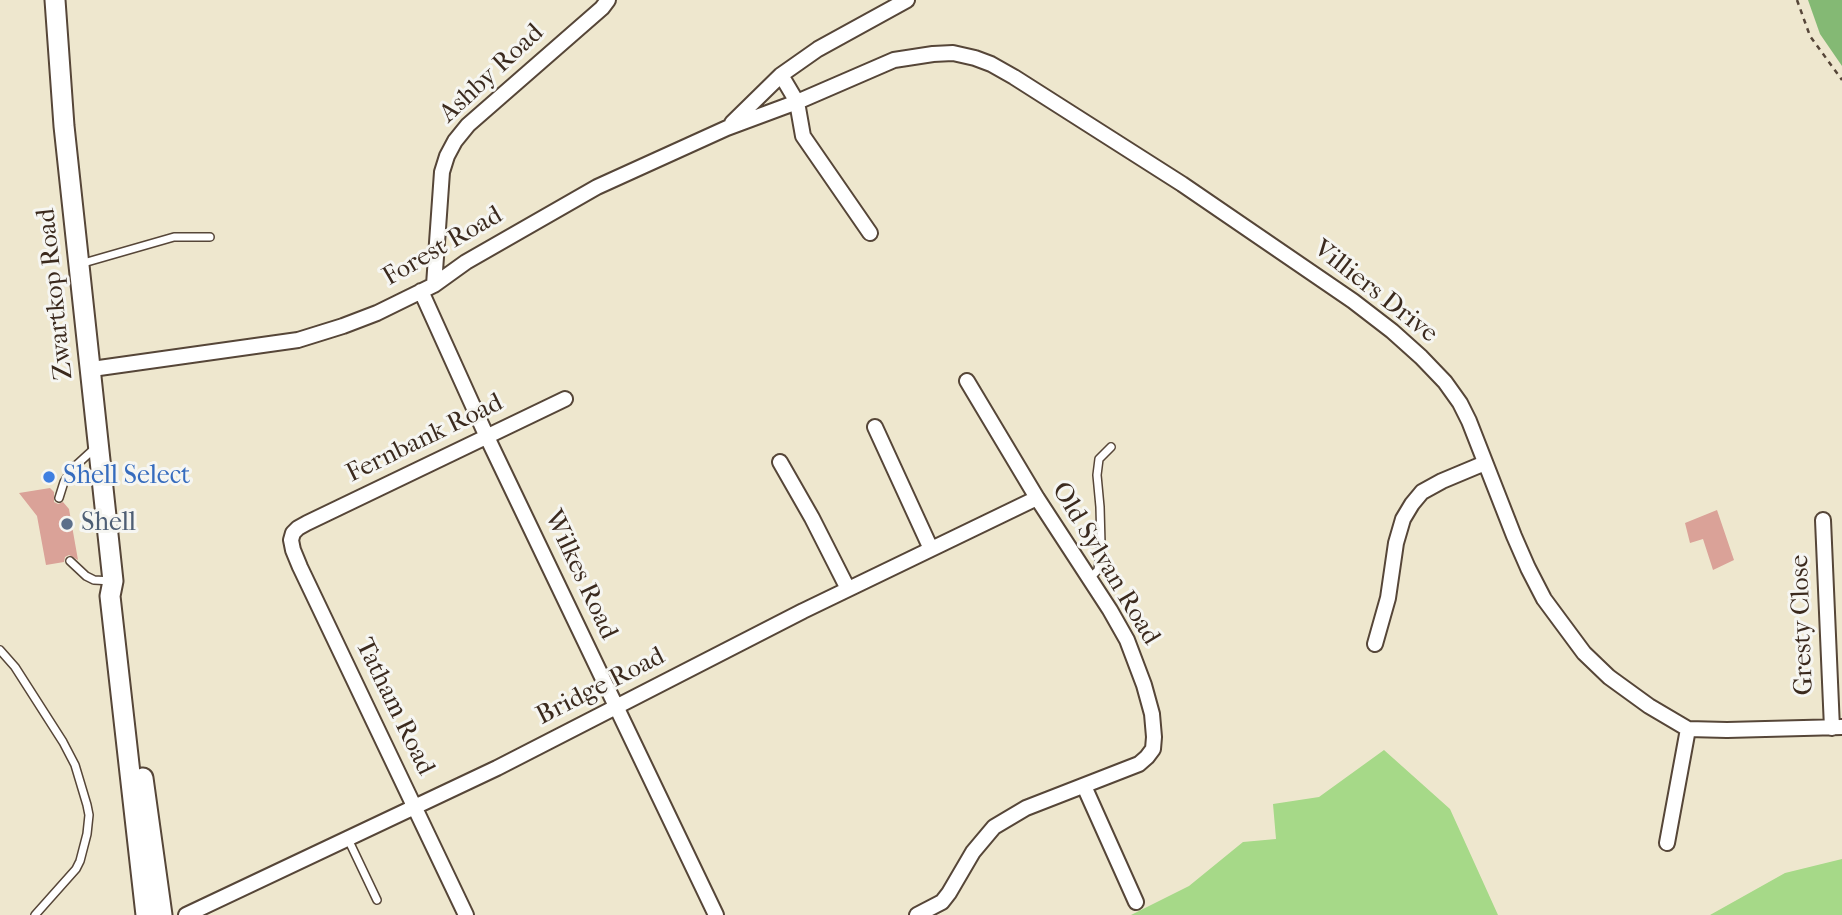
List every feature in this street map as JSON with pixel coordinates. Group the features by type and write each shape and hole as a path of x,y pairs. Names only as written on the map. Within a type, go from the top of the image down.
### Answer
{"street":[{"name":"Zwartkop Road","path":"55,0 64,126 113,581 110,596 146,915"},
{"name":"Ashby Road","path":"428,288 442,172 455,141 468,125 608,0"},
{"path":"727,128 781,75 818,50 907,0"},
{"name":"Villiers Drive","path":"797,102 894,60 954,53 975,58 991,64 1269,242 1392,331 1445,382 1469,421 1528,569 1564,628 1584,653 1609,677 1649,706 1688,729"},
{"path":"781,75 797,102 803,136 870,233"},
{"name":"Forest Road","path":"92,369 298,340 354,322 428,288 466,262 597,187 727,128 797,102"},
{"name":"Wilkes Road","path":"428,288 487,437 716,915"},
{"name":"Old Sylvan Road","path":"967,381 1127,640 1144,685 1152,714 1153,749 1139,764 1084,786"},
{"name":"Fernbank Road","path":"306,523 565,399"},
{"path":"875,427 931,549"},
{"path":"780,461 848,589"},
{"path":"1375,644 1388,598 1396,543 1403,519 1412,503 1422,492 1442,481 1485,463"},
{"name":"Bridge Road","path":"186,915 497,768 848,589 1037,498"},
{"name":"Gresty Close","path":"1823,520 1839,730"},
{"name":"Tatham Road","path":"306,523 293,533 293,550 466,915"},
{"name":"Zwartkop Road","path":"113,581 121,596 130,653 146,803 162,915"},
{"path":"1667,843 1688,729 1839,730"},
{"path":"917,915 942,902 973,852 994,828 1026,808 1084,786 1136,902"}],"lane":[{"path":"79,264 174,237 210,237"},
{"path":"59,498 72,469 99,444"},
{"path":"1089,578 1098,570 1101,544 1097,475 1099,459 1111,447"},
{"path":"70,561 86,576 104,582 113,581"},
{"path":"0,650 15,667 63,742 75,765 88,805 87,834 80,861 35,915"},
{"path":"348,839 377,900"}],"path":[{"path":"1797,0 1810,36 1842,80"}],"green space":[{"path":"1808,0 1842,0 1842,66 1820,34"},
{"path":"1384,750 1450,809 1498,915 1131,915 1189,886 1243,842 1276,839 1273,804 1319,797"},
{"path":"1842,859 1842,915 1710,915 1785,873"}],"building":[{"path":"50,488 54,492 54,502 63,502 69,509 78,560 69,555 64,562 46,565 37,516 19,493"},
{"path":"1717,510 1734,560 1713,570 1703,539 1690,543 1685,523"}],"place":[{"name":"Shell Select","path":"49,477"},
{"name":"Shell","path":"67,524"}]}
